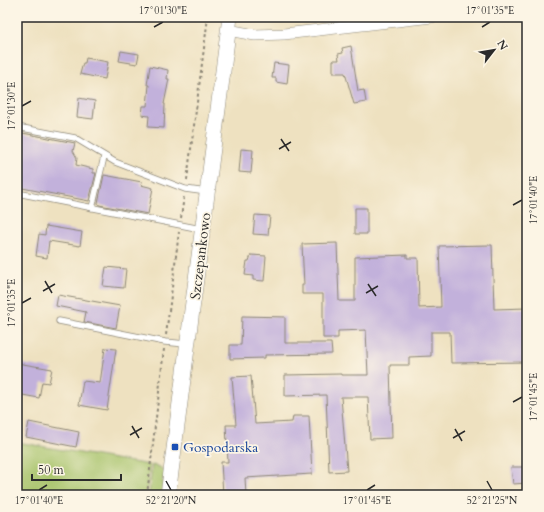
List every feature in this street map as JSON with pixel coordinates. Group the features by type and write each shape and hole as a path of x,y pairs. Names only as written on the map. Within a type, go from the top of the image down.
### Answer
{"street":[{"path":"229,24 255,35 284,34 432,17"},
{"name":"Szczepankowo","path":"168,495 229,24"}],"lane":[{"path":"17,127 74,138 104,156 185,189 208,192"},
{"path":"92,208 104,156"},
{"path":"17,193 203,230"},
{"path":"58,321 165,342 188,345"}],"path":[{"path":"147,495 165,342 208,17"}],"green space":[{"path":"17,442 150,465 146,495 17,495"},
{"path":"152,465 160,467 166,473 162,495 149,495"}],"building":[{"path":"351,46 358,91 364,90 366,102 354,104 345,73 333,73 333,60 339,60 338,54 343,53 342,48"},
{"path":"121,51 139,54 137,64 119,61"},
{"path":"86,58 108,62 105,79 80,74"},
{"path":"274,63 289,65 287,84 276,82 276,78 272,78"},
{"path":"150,66 168,70 167,79 169,79 164,104 164,128 148,127 149,116 142,115 143,106 147,106 149,85 147,85"},
{"path":"79,98 95,101 93,119 77,117"},
{"path":"17,132 75,143 73,151 77,158 76,165 93,169 93,173 96,173 89,201 17,187"},
{"path":"241,149 253,150 251,173 239,172"},
{"path":"104,175 142,182 141,185 153,188 148,214 99,205 98,203"},
{"path":"355,208 367,208 367,234 355,234"},
{"path":"255,215 270,216 268,235 253,234"},
{"path":"46,226 82,232 80,246 49,241 47,258 36,256 39,234 45,235"},
{"path":"337,243 339,301 355,301 355,257 407,255 407,258 418,258 419,308 441,307 439,246 492,245 494,309 527,308 527,362 451,363 450,332 431,332 431,356 409,357 409,365 390,365 392,438 370,439 368,397 341,397 347,471 329,472 326,395 285,396 285,375 368,375 366,330 338,331 338,338 323,338 323,294 302,294 302,285 304,285 302,244"},
{"path":"251,255 266,256 264,281 253,280 253,276 245,275 247,261 249,261"},
{"path":"106,267 126,269 124,288 103,286"},
{"path":"58,295 120,306 116,328 84,322 86,312 56,306"},
{"path":"242,316 285,317 285,343 331,343 332,354 265,355 265,358 230,359 230,345 241,345"},
{"path":"105,348 116,349 107,410 79,405 83,381 100,383"},
{"path":"17,363 52,369 49,383 42,382 39,398 17,394"},
{"path":"251,376 255,424 292,422 293,416 309,416 312,474 245,478 246,495 223,495 221,462 228,462 226,425 236,425 232,377"},
{"path":"29,422 79,432 76,447 26,437"},
{"path":"511,467 527,467 527,483 513,484"}],"place":[{"name":"Gospodarska","path":"175,447"}]}
